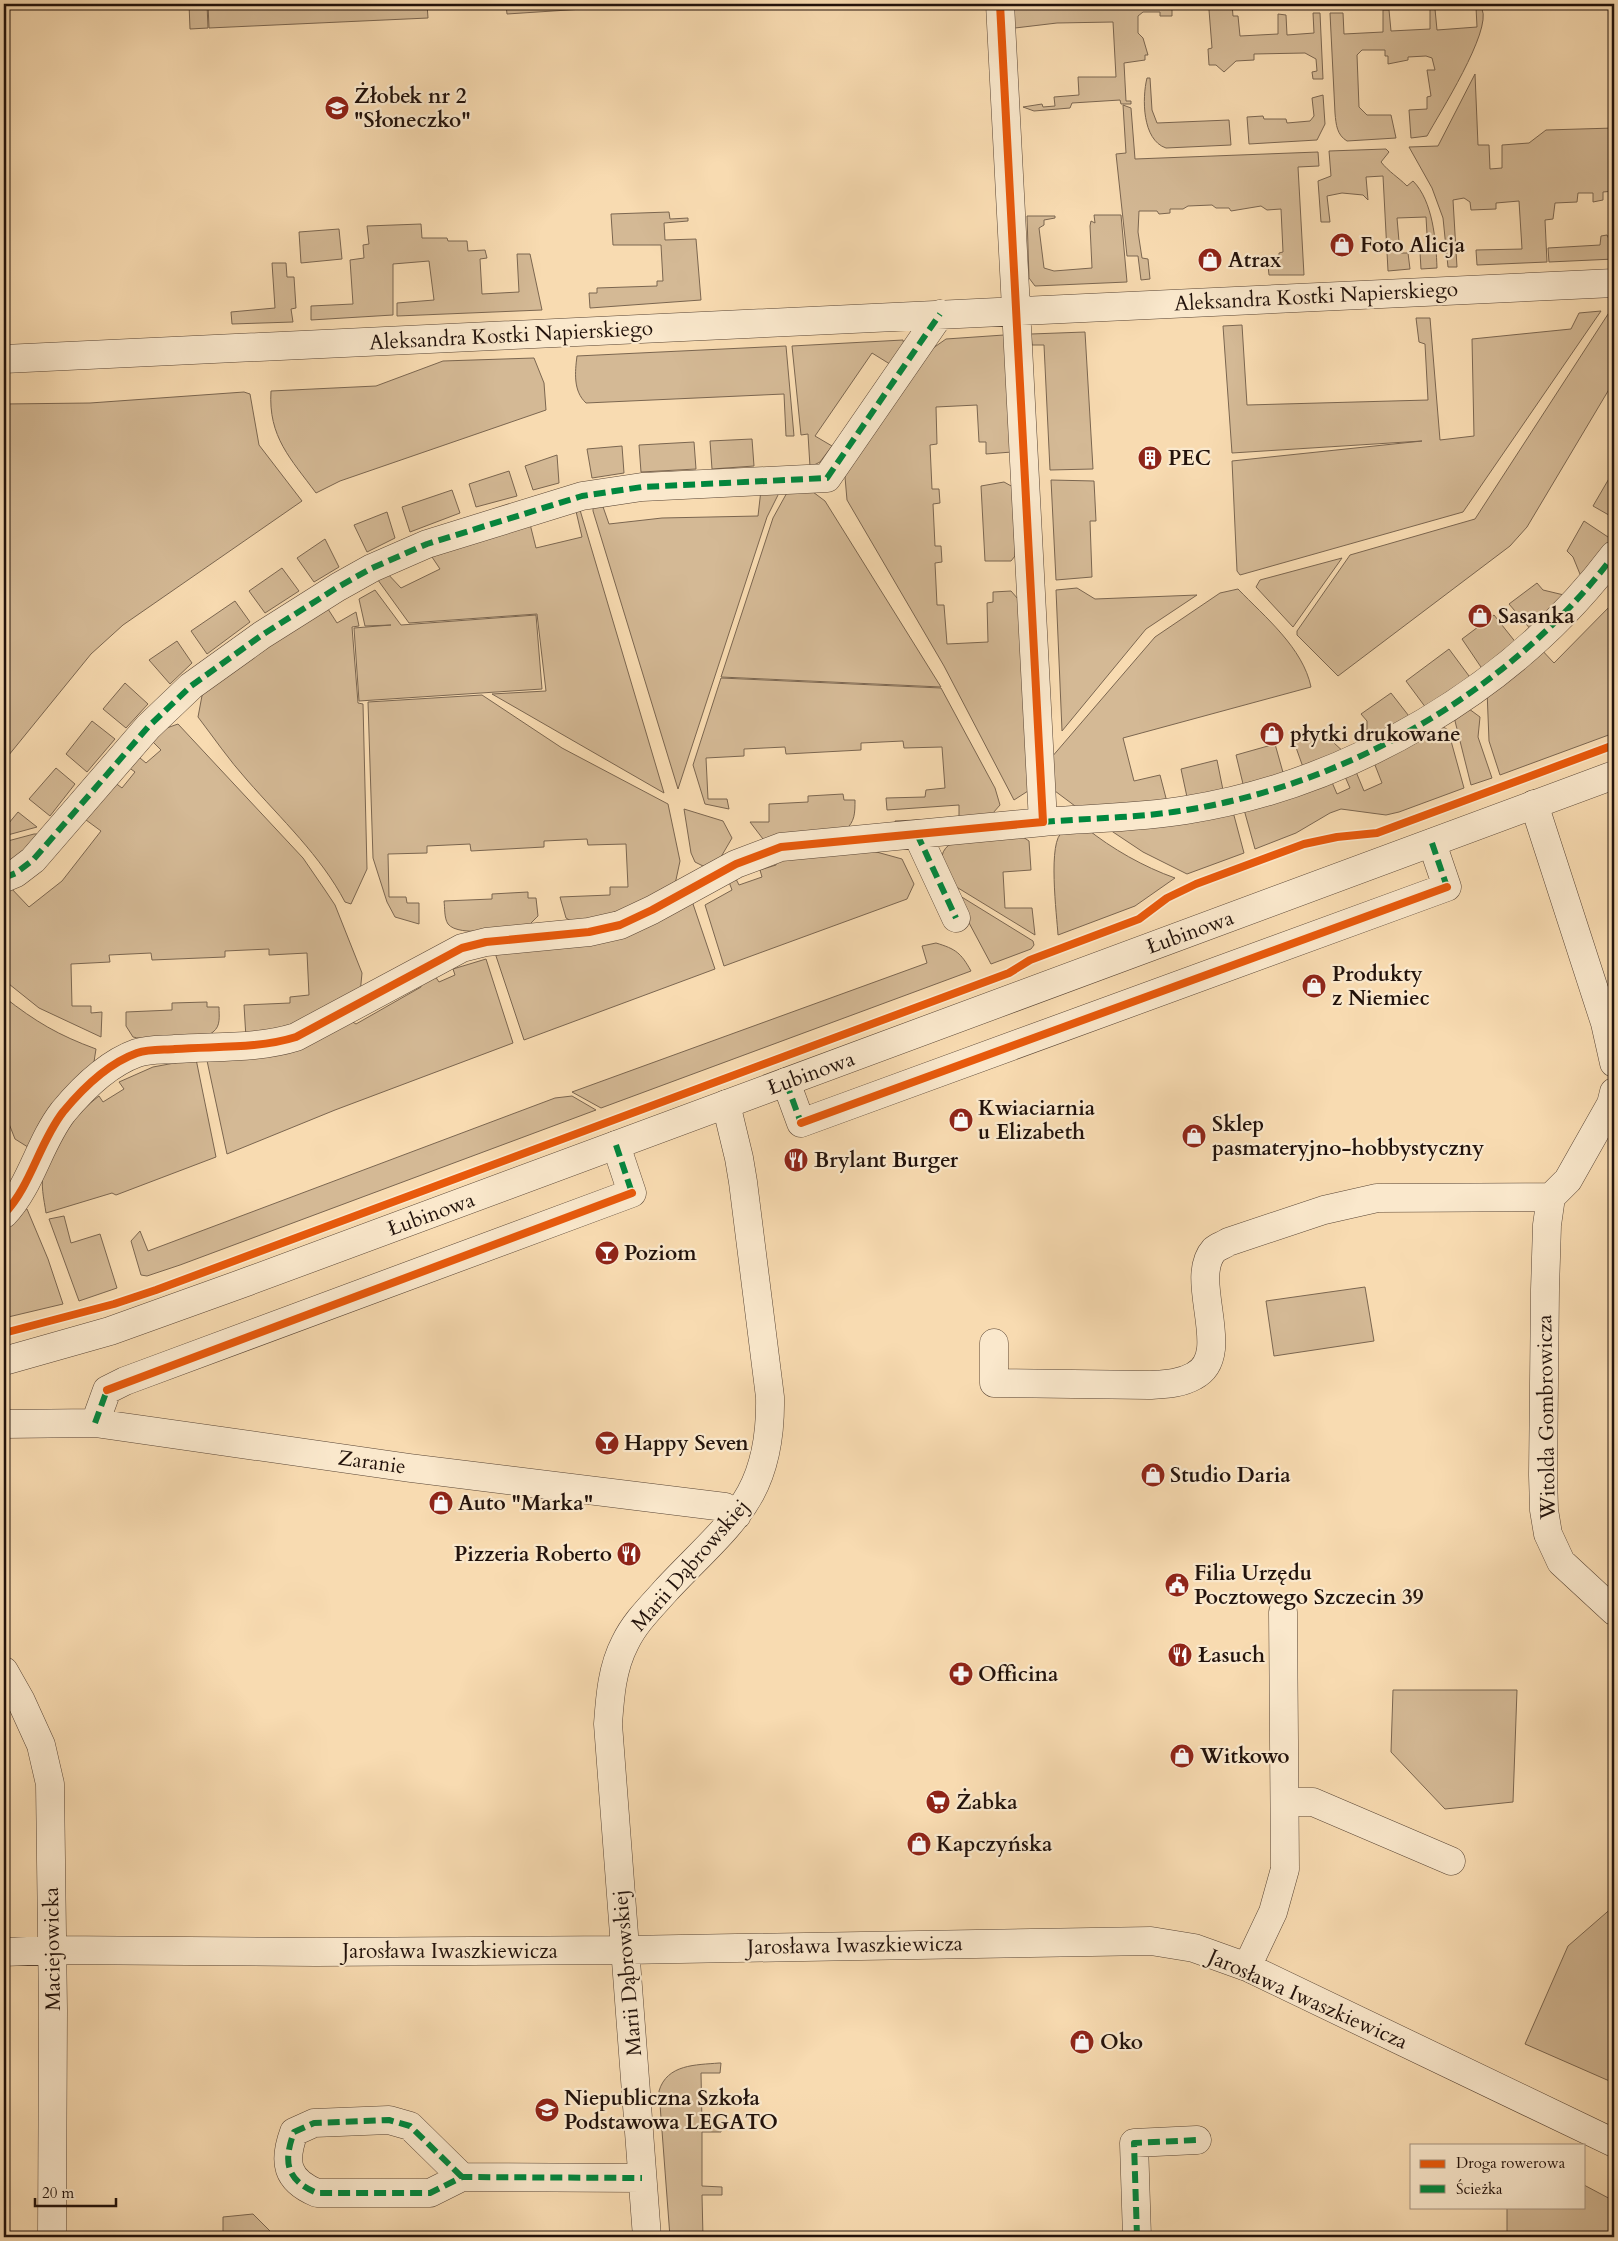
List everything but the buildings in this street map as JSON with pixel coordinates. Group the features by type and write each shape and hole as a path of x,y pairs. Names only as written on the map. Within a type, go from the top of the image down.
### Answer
{"street":[{"path":"1000,4 1043,822"},
{"name":"Aleksandra Kostki Napierskiego","path":"4,359 1614,283"},
{"path":"4,878 16,873 33,860 148,727 190,686 338,586 380,565 427,544 582,496 642,487 827,478 940,314"},
{"path":"4,1214 18,1195 40,1149 63,1112 95,1080 112,1067 139,1053 281,1042 313,1029 462,948 486,942 589,932 620,925 652,910 736,864 781,847 1043,822 1159,814 1212,806 1309,776 1367,754 1400,738 1444,710 1508,663 1566,610 1614,555"},
{"name":"Łubinowa","path":"4,1361 79,1341 142,1320 1614,775"},
{"path":"1534,804 1605,1023 1614,1063"},
{"path":"917,834 956,918"},
{"path":"786,1082 801,1123 1270,953 1447,887 1432,843"},
{"path":"994,1343 994,1383 1149,1385 1174,1383 1195,1376 1208,1362 1212,1341 1206,1280 1208,1262 1214,1250 1228,1242 1324,1210 1377,1198 1551,1197 1568,1180 1611,1104 1614,1092"},
{"name":"Marii Dąbrowskiej","path":"647,2237 608,1724 610,1692 616,1665 625,1642 641,1617 717,1540 738,1515 751,1494 764,1465 771,1430 770,1397 740,1158 726,1104"},
{"path":"95,1424 107,1390 125,1381 632,1193 616,1145"},
{"name":"Witolda Gombrowicza","path":"1551,1197 1547,1225 1545,1290 1544,1510 1548,1534 1561,1562 1614,1611"},
{"name":"Zaranie","path":"4,1424 95,1424 410,1468 725,1507 738,1515"},
{"path":"1248,1967 1273,1912 1285,1869 1283,1612"},
{"name":"Maciejowicka","path":"4,1671 35,1730 48,1772 51,1794 52,2237"},
{"path":"1284,1802 1313,1802 1451,1861"},
{"name":"Jarosława Iwaszkiewicza","path":"4,1952 52,1950 316,1952 624,1950 1151,1941 1194,1948 1248,1967 1614,2143"},
{"path":"462,2177 410,2126 389,2120 314,2123 294,2132 287,2152 290,2173 301,2186 317,2193 430,2194 462,2177 642,2178"},
{"path":"1138,2237 1134,2143 1197,2140"}],"shaded area":[{"path":"189,4 207,4 208,28 190,29"},
{"path":"208,4 427,4 428,18 209,28"},
{"path":"506,4 629,4 629,6 507,14"},
{"path":"1012,4 1172,4 1172,16 1160,16 1160,12 1143,12 1138,16 1138,33 1143,38 1148,55 1145,55 1145,60 1124,63 1126,101 1131,101 1131,104 1121,104 1120,100 1072,103 1070,108 1034,111 1023,107 1042,104 1043,107 1055,106 1054,97 1079,95 1078,77 1116,77 1113,22 1057,23 1015,28 1013,25"},
{"path":"1203,4 1232,4 1233,16 1238,16 1240,36 1278,34 1278,14 1286,15 1287,35 1314,33 1313,13 1320,13 1323,79 1313,79 1312,72 1317,71 1316,59 1305,53 1254,54 1254,60 1236,61 1224,72 1216,65 1209,65 1208,49 1212,48 1209,10"},
{"path":"1476,7 1482,9 1483,20 1479,35 1463,73 1427,136 1411,138 1409,110 1427,109 1427,97 1431,96 1427,70 1435,70 1432,58 1426,56 1408,57 1408,60 1388,64 1388,56 1385,56 1385,50 1362,50 1357,55 1359,107 1367,115 1391,115 1396,138 1347,141 1341,136 1335,117 1330,13 1343,13 1344,34 1383,32 1383,10 1389,10 1391,31 1430,29 1430,9 1435,9 1437,30 1477,27"},
{"path":"1475,74 1478,145 1489,145 1490,169 1502,168 1502,145 1529,143 1546,130 1614,128 1614,191 1603,192 1603,200 1593,202 1593,193 1578,193 1577,202 1555,203 1553,219 1545,220 1547,262 1477,265 1476,250 1522,249 1519,201 1496,203 1496,209 1471,210 1470,202 1464,198 1453,200 1457,267 1448,267 1443,218 1432,188 1409,147 1438,146"},
{"path":"1147,78 1150,78 1152,110 1157,123 1229,120 1231,145 1166,148 1158,144 1148,128 1144,107"},
{"path":"1323,95 1325,124 1317,140 1249,144 1247,117 1263,116 1264,119 1286,119 1287,123 1310,121 1314,116 1312,98"},
{"path":"1123,105 1131,108 1135,159 1318,152 1319,166 1298,167 1304,275 1269,275 1267,257 1279,257 1279,253 1283,252 1281,209 1267,210 1261,206 1231,211 1229,208 1216,208 1212,205 1170,209 1170,213 1159,214 1157,211 1139,211 1138,232 1142,258 1148,259 1150,279 1141,280 1138,256 1127,256 1116,154 1126,153"},
{"path":"1386,149 1389,152 1381,162 1407,186 1413,181 1425,199 1432,222 1437,268 1421,269 1420,252 1428,251 1426,217 1397,218 1400,253 1408,253 1410,269 1388,271 1383,176 1366,177 1368,200 1363,195 1342,193 1327,196 1330,222 1321,222 1318,181 1331,176 1329,151"},
{"path":"669,212 670,219 688,218 688,221 664,223 665,240 696,239 701,300 590,308 589,293 597,293 597,288 657,286 657,281 663,281 661,245 613,245 611,214"},
{"path":"1094,215 1121,215 1127,282 1035,286 1029,278 1027,216 1055,216 1055,218 1044,220 1044,225 1039,228 1044,268 1054,271 1092,268 1090,226 1091,221 1095,223"},
{"path":"1611,217 1614,217 1614,259 1549,262 1548,248 1600,245 1601,236 1607,235 1612,245"},
{"path":"421,224 422,238 447,238 448,241 467,241 468,251 485,250 487,258 480,259 482,294 519,292 517,254 530,254 542,310 397,316 397,303 434,300 429,261 393,264 393,315 311,320 311,306 353,304 350,260 364,258 363,245 369,244 367,226"},
{"path":"339,229 342,259 301,263 299,232"},
{"path":"272,263 286,263 287,277 294,277 296,308 291,309 293,322 232,324 231,312 275,308"},
{"path":"1612,308 1614,308 1614,381 1527,527 1510,546 1338,676 1297,635 1297,631 1350,555 1475,519"},
{"path":"1601,311 1463,512 1240,575 1237,571 1232,461 1422,441 1232,453 1223,326 1242,325 1247,405 1428,400 1425,344 1419,342 1416,318 1430,318 1440,440 1474,436 1472,339 1571,329 1579,313"},
{"path":"1085,332 1093,469 1050,470 1044,345 1032,345 1031,334"},
{"path":"1004,335 1012,452 986,454 986,442 979,442 977,405 936,407 937,444 930,445 932,489 939,489 940,503 933,504 935,546 941,546 942,562 935,563 937,605 944,605 947,644 988,642 987,603 993,602 993,592 1011,591 1018,599 1028,791 1014,800 944,666 847,500 845,477 849,465 926,353 946,339"},
{"path":"903,340 905,352 893,366 872,353 815,436 832,446 820,462 810,467 808,434 801,435 792,346"},
{"path":"786,346 794,436 786,436 784,394 586,403 577,387 577,356"},
{"path":"534,358 544,383 546,410 340,481 316,493 283,447 273,422 271,391 376,386 443,361"},
{"path":"244,392 250,394 259,445 302,501 123,625 91,654 4,761 4,404 90,403"},
{"path":"752,439 754,466 712,469 710,441"},
{"path":"694,442 696,469 641,472 639,445"},
{"path":"622,446 624,473 592,478 587,449"},
{"path":"557,455 559,483 533,490 525,466"},
{"path":"1614,470 1614,518 1593,506"},
{"path":"509,471 517,496 476,507 469,484"},
{"path":"1051,480 1094,481 1096,521 1090,521 1092,577 1056,580"},
{"path":"1004,482 1013,487 1015,556 1011,561 985,561 981,486"},
{"path":"781,489 767,517 678,789 593,506 601,501 609,524 662,518 758,516 761,490"},
{"path":"789,489 813,492 825,501 941,687 721,677 773,518"},
{"path":"452,490 460,513 410,532 402,507"},
{"path":"575,507 580,510 664,793 492,694 546,691 537,614 409,623 375,576 385,571 401,588 440,569 428,551 529,520 536,548 582,537"},
{"path":"387,512 395,538 367,552 354,525"},
{"path":"1584,521 1614,541 1582,579 1573,557 1567,551"},
{"path":"325,539 339,567 314,582 297,558"},
{"path":"1342,558 1293,627 1256,587 1260,580"},
{"path":"282,568 299,591 265,613 249,591"},
{"path":"1537,583 1543,590 1568,596 1532,631 1509,604"},
{"path":"1077,588 1095,599 1197,595 1146,629 1062,731 1056,590"},
{"path":"1238,589 1292,646 1307,673 1311,687 1123,738 1134,781 1160,775 1167,802 1083,812 1051,788 1051,758 1155,637 1220,593"},
{"path":"375,590 401,625 536,615 542,689 359,701 354,628 391,625 365,626 359,599"},
{"path":"235,601 250,622 207,654 191,631"},
{"path":"1614,602 1614,733 1500,775 1489,741 1487,690 1539,647 1554,663"},
{"path":"328,609 337,623 356,612 359,626 352,627 358,703 363,704 367,869 351,904 345,902 312,853 240,772 198,717 204,685"},
{"path":"1494,615 1517,644 1485,673 1462,639"},
{"path":"177,641 192,663 170,684 149,660"},
{"path":"1449,649 1472,680 1429,712 1406,681"},
{"path":"721,678 941,688 995,788 1000,805 993,813 977,820 896,826 895,821 959,818 959,805 887,810 886,798 925,797 926,790 945,788 942,747 904,748 903,741 861,743 861,750 786,754 785,747 744,749 744,756 706,758 708,799 727,799 729,809 705,804 693,765"},
{"path":"125,683 148,704 126,728 103,709"},
{"path":"1391,693 1412,720 1367,745 1367,721 1361,714"},
{"path":"482,695 562,748 668,804 680,861 674,889 623,914 573,922 566,918 560,897 610,895 610,887 628,887 626,844 588,845 587,839 544,841 544,847 471,851 470,844 427,846 427,853 388,854 389,897 406,897 407,903 419,903 419,924 395,917 387,902 373,858 368,702"},
{"path":"1465,706 1480,717 1478,737 1492,778 1471,785 1455,721 1456,715"},
{"path":"92,721 115,739 87,772 66,754"},
{"path":"178,724 303,858 335,905 362,973 360,994 295,1028 246,1038 244,1005 290,1003 290,997 309,995 307,953 269,955 269,949 225,951 225,957 152,960 151,953 109,955 110,962 71,964 72,1006 91,1006 91,1013 102,1012 101,1037 39,1008 4,980 4,889 9,886 29,907 62,881 101,831 82,817 110,779 122,788 135,772 124,764 134,753 146,763 161,750 149,738 161,730"},
{"path":"1442,726 1448,730 1464,788 1386,815 1341,809 1330,813 1296,833 1255,849 1243,806 1331,780 1337,794 1350,788 1343,772 1354,767 1364,791 1382,783 1373,760"},
{"path":"1322,732 1346,754 1304,770 1293,739"},
{"path":"1275,744 1284,776 1244,788 1236,755"},
{"path":"1217,760 1223,790 1187,797 1181,769"},
{"path":"56,768 75,784 50,816 29,799"},
{"path":"843,794 844,800 855,800 854,817 851,824 845,830 763,839 750,822 769,822 769,804 808,802 808,796"},
{"path":"1232,808 1244,853 1187,874 1143,852 1104,826"},
{"path":"684,809 723,821 732,838 718,862 707,868 695,862 691,853"},
{"path":"18,812 37,827 4,836 4,829"},
{"path":"1086,828 1129,857 1175,878 1135,906 1058,935 1054,879 1055,849 1058,838 1063,832"},
{"path":"1017,833 1029,841 1031,870 1003,872 1005,908 1032,908 1035,935 945,880 942,856 946,848 953,843 974,836"},
{"path":"34,834 45,834 4,866 4,842"},
{"path":"862,848 902,859 914,884 907,899 724,966 705,905 732,890 729,882 736,879 739,885 762,877 760,870 776,865 778,859"},
{"path":"952,891 1033,941 1034,945 1031,949 991,964"},
{"path":"528,892 528,898 536,898 538,916 528,926 498,930 463,930 448,924 445,916 444,901 492,899 492,894"},
{"path":"692,901 715,969 524,1040 496,956 496,950"},
{"path":"936,943 948,947 957,953 971,971 601,1108 572,1092 927,963 922,946"},
{"path":"486,959 513,1043 335,1110 227,1154 206,1056 351,1021 356,1024 421,987 421,984 435,976 439,982 455,975 453,969"},
{"path":"4,997 48,1027 96,1049 93,1068 31,1149 15,1139 4,1111"},
{"path":"207,1002 207,1007 219,1007 219,1017 216,1030 207,1036 175,1040 141,1038 133,1037 126,1026 126,1012 172,1010 172,1003"},
{"path":"196,1059 216,1157 116,1195 112,1193 46,1213 42,1186 44,1170 59,1139 82,1111 99,1096 103,1102 124,1089 119,1082 153,1067"},
{"path":"572,1096 596,1110 180,1265 147,1276 141,1275 131,1241 140,1231 148,1251 555,1098"},
{"path":"27,1209 48,1259 63,1304 4,1318 4,1228 19,1210"},
{"path":"64,1216 71,1243 100,1234 117,1288 79,1301 49,1219"},
{"path":"1365,1287 1374,1341 1274,1356 1266,1301"},
{"path":"1393,1690 1517,1690 1513,1802 1445,1809 1391,1752"},
{"path":"1614,1906 1614,2083 1525,2044 1568,1946"},
{"path":"721,2063 720,2073 701,2073 702,2124 721,2124 721,2132 702,2132 702,2186 722,2187 722,2195 702,2195 703,2237 670,2237 659,2091 663,2082 675,2071 692,2066"},
{"path":"1586,2186 1614,2201 1614,2237 1507,2237 1507,2208 1586,2208"},
{"path":"253,2214 276,2237 223,2237 223,2217"}],"marked path":[{"path":"4,878 16,873 33,860 148,727 191,686 262,635 372,568 427,544 582,496 642,487 827,478 940,314"},
{"path":"1043,822 1186,810 1247,797 1308,778 1367,753 1424,723 1478,687 1528,647 1574,603 1614,555"},
{"path":"917,834 956,918"},
{"path":"1432,843 1447,887 1444,888"},
{"path":"786,1082 801,1123 805,1122"},
{"path":"616,1145 632,1193 628,1194"},
{"path":"95,1423 107,1390 111,1388"},
{"path":"462,2177 410,2126 389,2120 314,2123 294,2132 289,2152 288,2161 293,2176 307,2188 317,2193 430,2193 462,2177 642,2178"},
{"path":"1137,2237 1134,2143 1197,2140"}],"cycle path":[{"path":"4,1214 21,1191 47,1137 63,1112 79,1094 106,1070 137,1053 156,1050 267,1044 296,1037 462,948 486,942 589,932 620,925 652,910 736,864 781,847 1043,822 1000,4"},
{"path":"4,1333 114,1304 156,1290 1009,973 1030,960 1139,919 1167,898 1196,884 1304,844 1337,837 1377,833 1614,745"},
{"path":"801,1123 1447,887"},
{"path":"107,1390 632,1193"}],"place":[{"name":"Żłobek nr 2 \"Słoneczko\"","path":"337,108"},
{"name":"Foto Alicja","path":"1342,245"},
{"name":"Atrax","path":"1210,260"},
{"name":"PEC","path":"1150,458"},
{"name":"Sasanka","path":"1480,616"},
{"name":"płytki drukowane","path":"1272,734"},
{"name":"Produkty z Niemiec","path":"1314,986"},
{"name":"Kwiaciarnia u Elizabeth","path":"961,1120"},
{"name":"Sklep pasmateryjno-hobbystyczny","path":"1194,1136"},
{"name":"Brylant Burger","path":"796,1160"},
{"name":"Poziom","path":"607,1253"},
{"name":"Happy Seven","path":"607,1443"},
{"name":"Studio Daria","path":"1153,1475"},
{"name":"Auto \"Marka\"","path":"441,1503"},
{"name":"Pizzeria Roberto","path":"629,1554"},
{"name":"Filia Urzędu Pocztowego Szczecin 39","path":"1177,1585"},
{"name":"Łasuch","path":"1180,1655"},
{"name":"Officina","path":"961,1674"},
{"name":"Witkowo","path":"1182,1756"},
{"name":"Żabka","path":"938,1802"},
{"name":"Kapczyńska","path":"919,1844"},
{"name":"Oko","path":"1082,2042"},
{"name":"Niepubliczna Szkoła Podstawowa LEGATO","path":"547,2110"}]}
